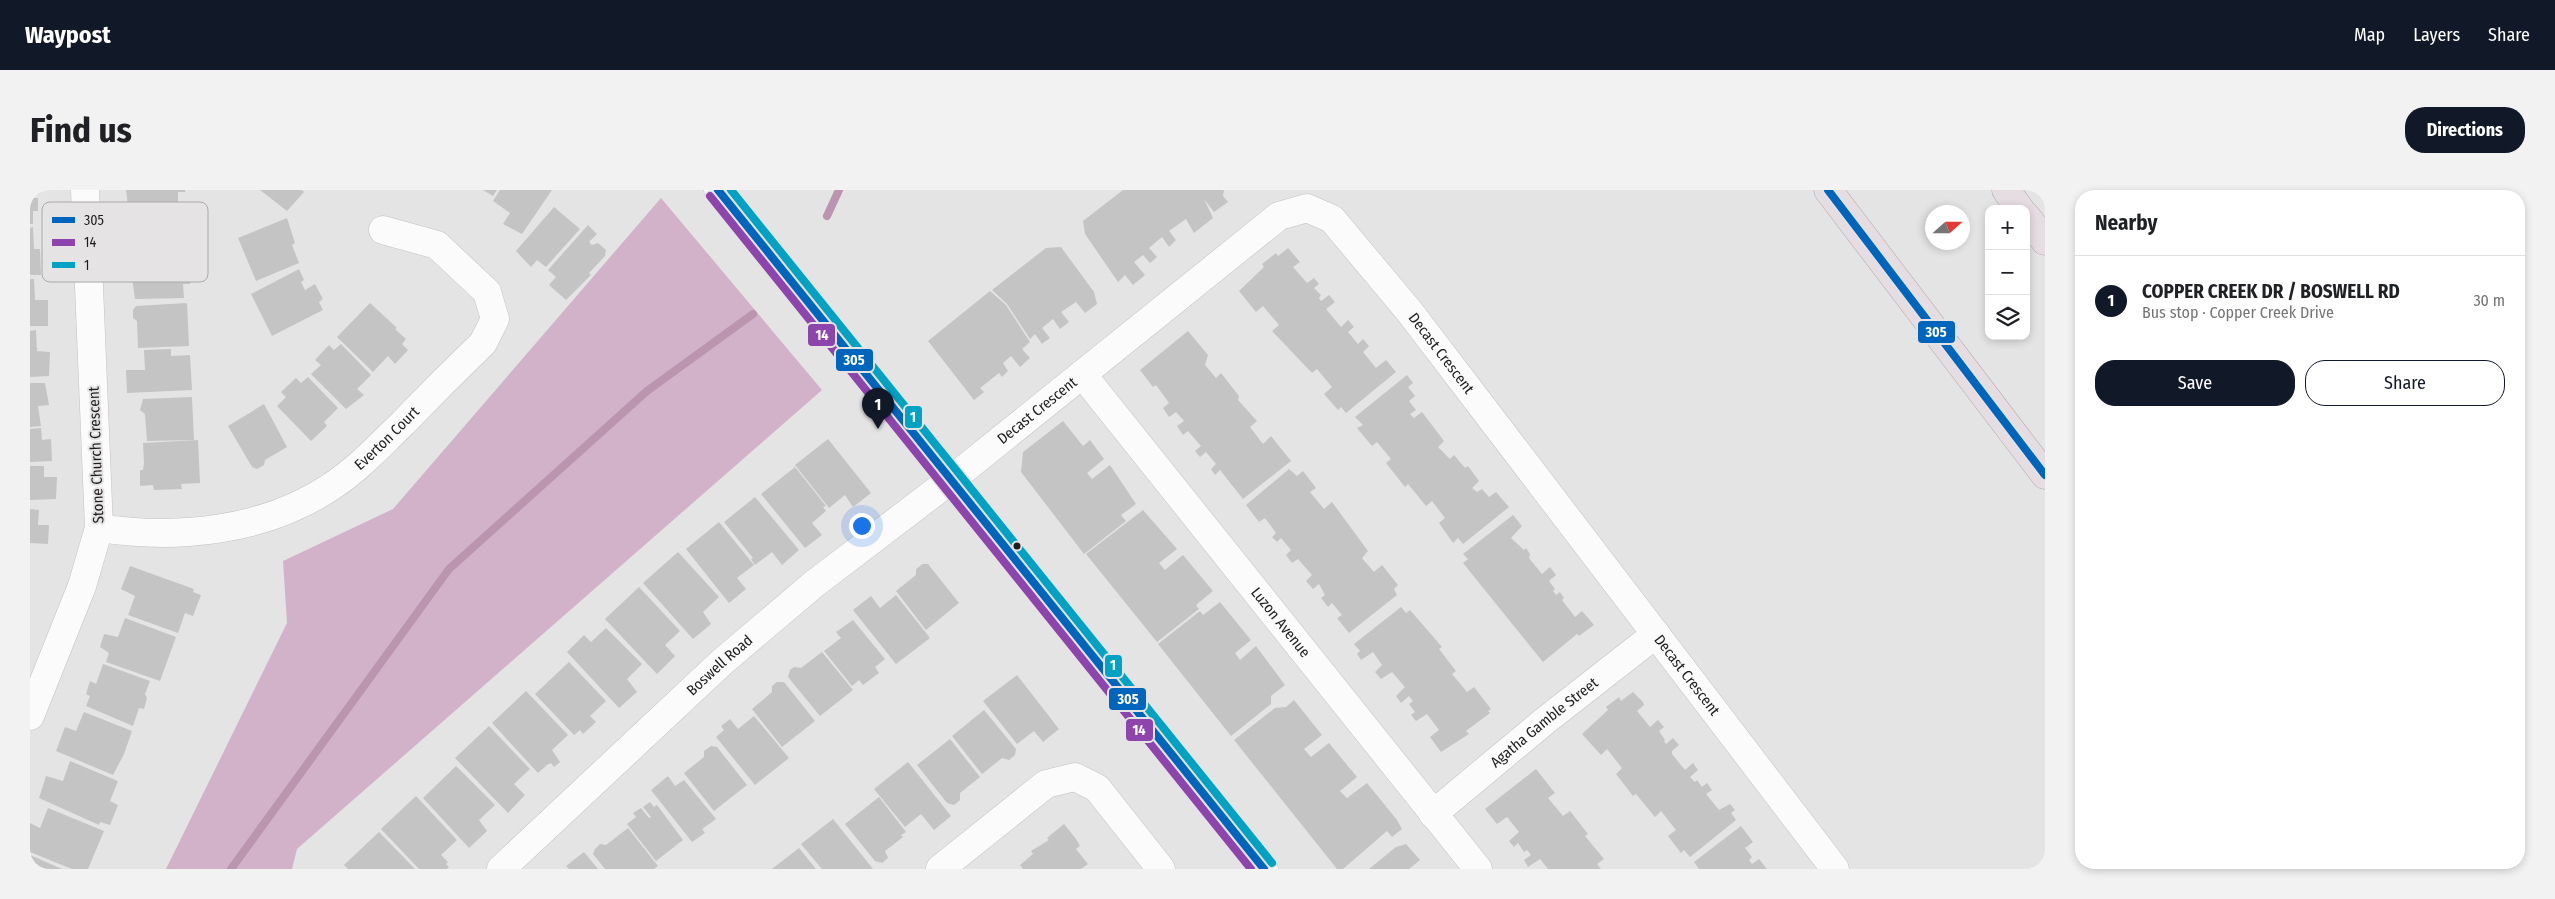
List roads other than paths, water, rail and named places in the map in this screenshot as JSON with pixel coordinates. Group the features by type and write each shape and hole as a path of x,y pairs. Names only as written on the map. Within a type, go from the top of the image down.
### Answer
{"highway":[{"path":"1828,190 2045,475"},
{"path":"2006,190 2017,205"},
{"path":"2030,221 2045,241"}],"street":[{"path":"718,190 1264,869"},
{"name":"Decast Crescent","path":"952,479 1279,216 1307,208 1332,219 1409,311 1835,869"},
{"name":"Everton Court","path":"100,528 129,532 201,530 239,525 279,514 306,501 332,486 367,458 483,343 495,319 487,292 437,245 383,230"},
{"name":"Stone Church Crescent","path":"31,710 82,586 100,528 89,282"},
{"name":"Luzon Avenue","path":"1082,374 1478,869"},
{"name":"Boswell Road","path":"501,869 722,662 814,584 952,479"},
{"name":"Agatha Gamble Street","path":"1433,814 1546,720 1656,634"},
{"path":"940,869 1046,784 1075,777 1097,788 1162,869"}],"waterway":[{"path":"827,216 839,190"},
{"path":"231,869 449,569 647,391 753,314"}],"place":[{"name":"COPPER CREEK DR / BOSWELL RD","path":"878,429"}]}
